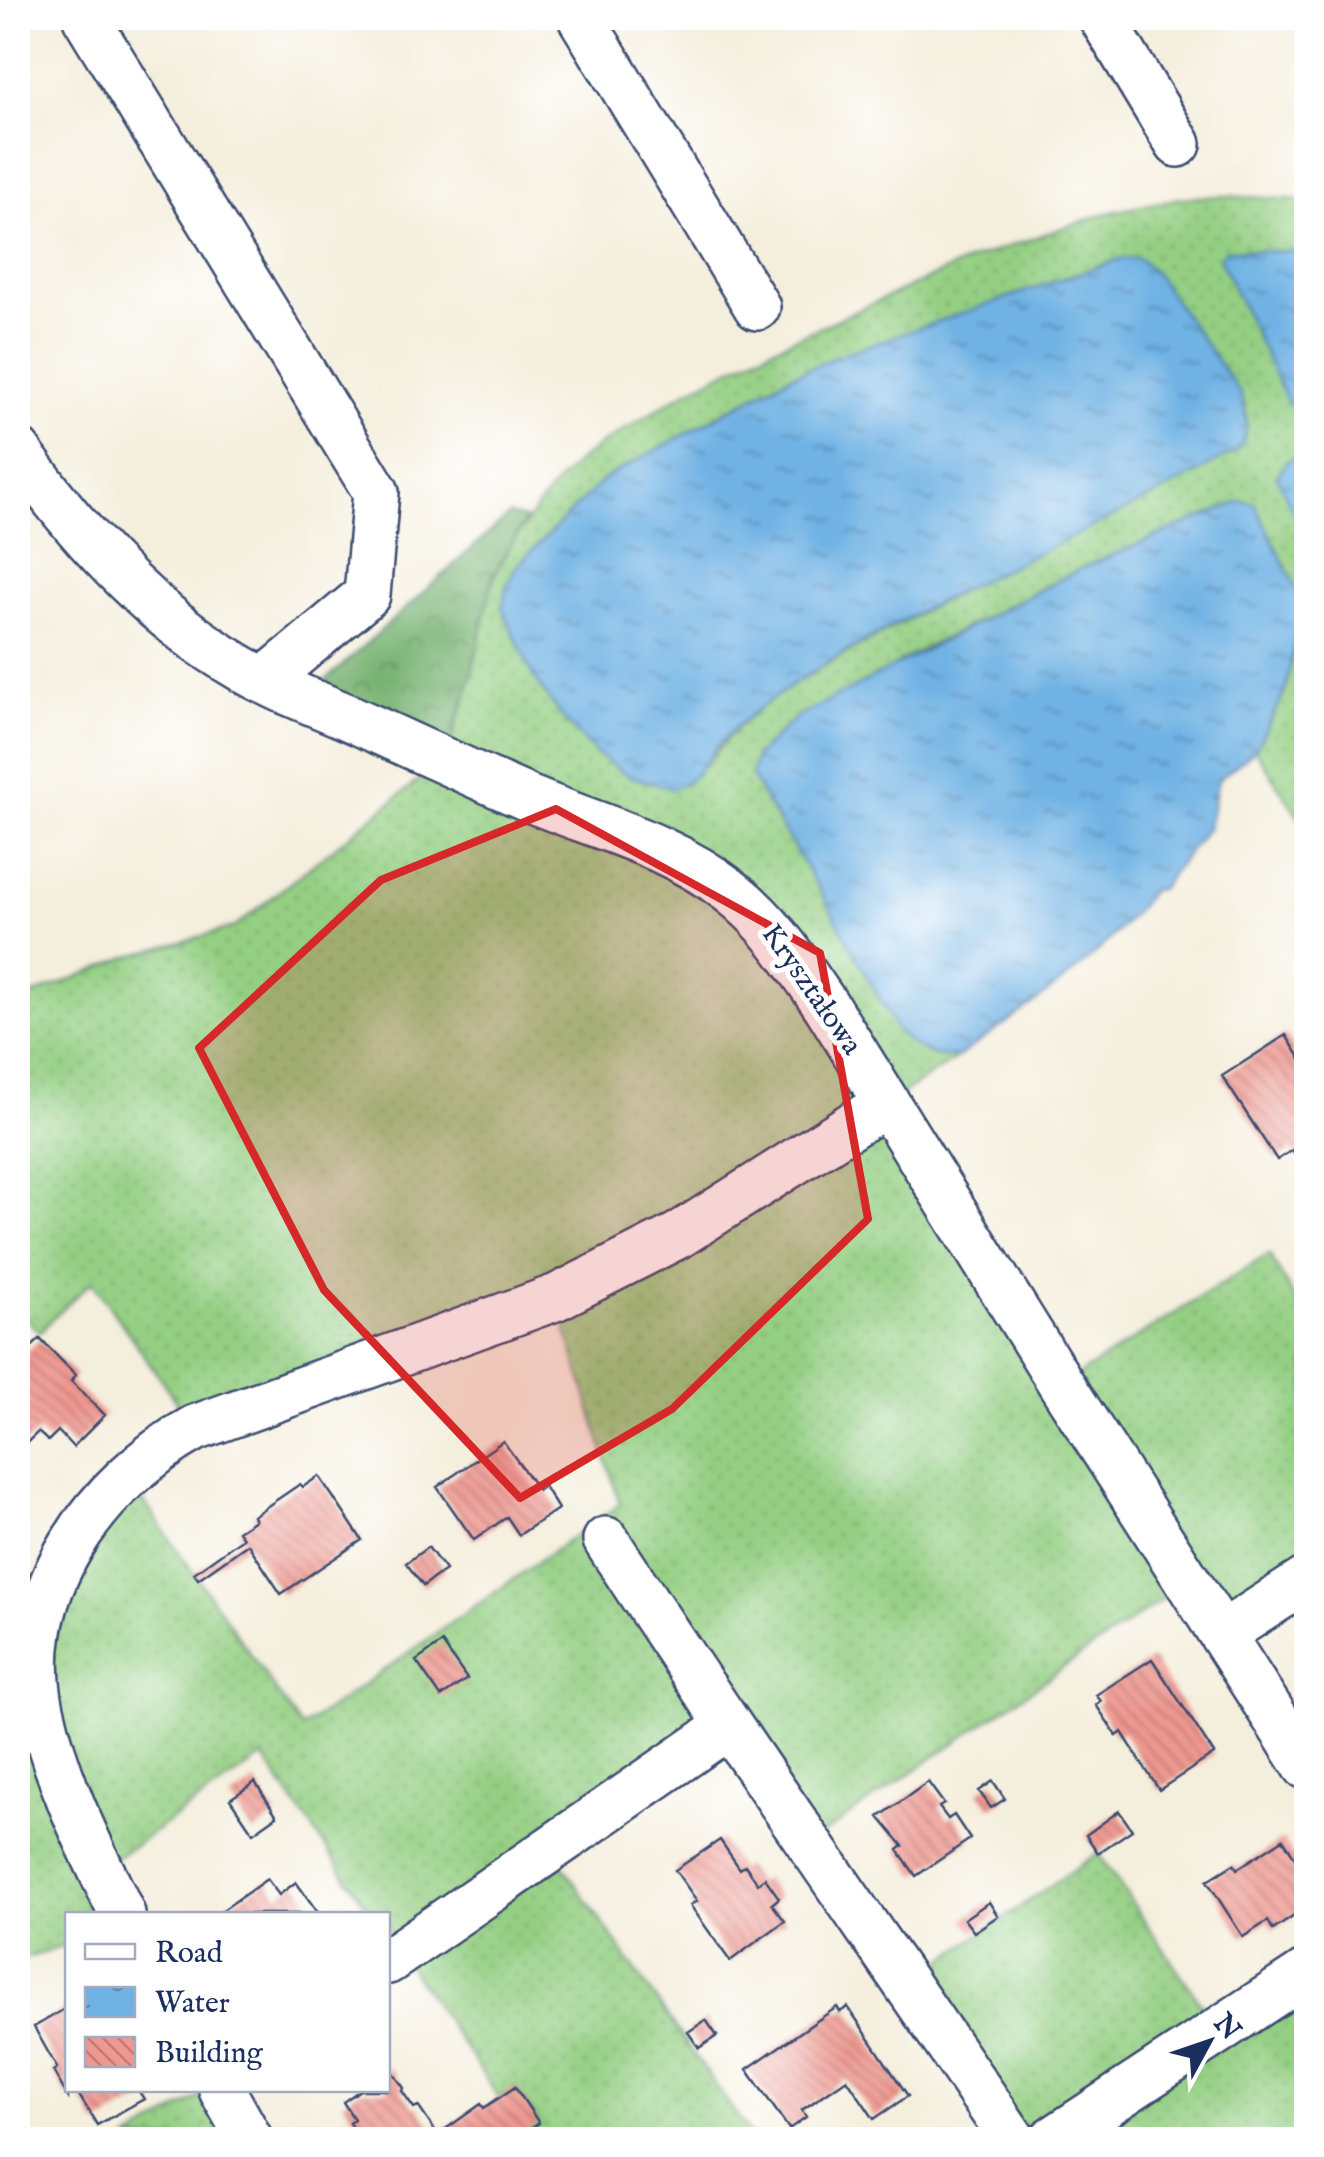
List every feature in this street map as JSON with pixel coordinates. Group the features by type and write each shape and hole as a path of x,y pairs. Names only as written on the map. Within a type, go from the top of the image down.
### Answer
{"lane":[{"path":"86,18 376,492 367,596 265,680"},
{"path":"581,18 758,306"},
{"path":"1102,18 1178,144"},
{"name":"Kryształowa","path":"18,451 65,514 122,576 239,667 531,799 647,844 706,874 758,915 786,946 1306,1766"},
{"path":"121,1912 85,1836 54,1752 41,1708 36,1671 40,1635 56,1577 85,1521 106,1495 160,1448 196,1428 557,1297 663,1244 887,1103"},
{"path":"606,1540 728,1727 811,1842 1012,2140"},
{"path":"1224,1633 1306,1580"},
{"path":"390,1960 728,1727"},
{"path":"1052,2140 1306,1973"},
{"path":"223,2092 250,2140"}],"highlighted area":[{"path":"556,809 820,953 868,1219 672,1409 520,1498 324,1290 199,1048 381,880"}],"green space":[{"path":"1180,198 1306,200 1306,252 1226,250 1223,266 1301,414 1306,413 1306,452 1286,462 1278,477 1306,538 1306,828 1255,750 1285,692 1302,606 1254,504 1241,501 1080,569 902,660 751,775 825,899 940,1057 958,1057 887,1104 1062,1385 1269,1254 1306,1318 1306,1580 1224,1633 1189,1581 811,1842 727,1727 551,1849 753,2139 527,2139 523,2134 539,2122 515,2088 499,2098 390,1939 390,1912 371,1912 263,1757 101,1868 121,1912 65,1912 65,1946 18,1961 18,1739 52,1751 36,1671 126,1476 302,1728 620,1504 556,1297 195,1428 92,1281 39,1332 18,1309 18,1001 125,958 235,927 444,760 468,690 501,558 551,489 601,444 687,391 755,356 968,261 1103,214","holes":["1075,274 1136,505 1073,534 789,687 742,723 707,765 515,568 604,479 791,375"]},
{"path":"509,515 526,519 494,574 468,690 444,760 305,699"},
{"path":"1098,1853 1219,2030 1306,1973 1306,2139 1013,2139 908,1984"},
{"path":"213,2092 250,2140 129,2140"}],"water":[{"path":"1226,250 1306,252 1306,413 1301,414 1287,401 1219,258"},
{"path":"1123,258 1139,259 1153,270 1240,393 1246,422 1238,449 1135,506 921,611 818,669 742,722 696,774 672,789 627,775 598,755 564,720 533,676 502,608 515,568 604,479 791,376 843,354"},
{"path":"1306,452 1306,538 1277,477 1286,462"},
{"path":"1241,501 1254,503 1302,606 1285,692 1255,750 1218,780 1208,827 1160,889 1151,890 1087,961 958,1057 939,1056 916,1047 896,1029 825,899 751,776 755,757 794,719 1080,569"}],"building":[{"path":"1286,1035 1306,1067 1306,1151 1296,1157 1292,1150 1277,1160 1222,1076"},
{"path":"40,1339 76,1375 71,1381 105,1415 73,1447 58,1431 48,1441 38,1432 18,1451 18,1349 23,1355"},
{"path":"503,1441 538,1490 544,1486 558,1509 519,1535 507,1517 474,1540 437,1487"},
{"path":"319,1476 362,1540 281,1594 248,1544 198,1579 194,1573 243,1538 238,1531 255,1520 253,1516 300,1484 303,1487"},
{"path":"428,1547 445,1570 423,1586 406,1563"},
{"path":"442,1643 467,1679 441,1697 416,1661"},
{"path":"1152,1659 1214,1754 1159,1790 1122,1732 1117,1736 1096,1705 1101,1701 1096,1695"},
{"path":"993,1781 1005,1799 991,1808 979,1791"},
{"path":"255,1782 277,1816 253,1833 230,1799"},
{"path":"928,1782 944,1804 939,1807 948,1819 954,1815 970,1839 916,1876 898,1850 903,1846 879,1817"},
{"path":"1119,1811 1132,1830 1098,1853 1086,1835"},
{"path":"1283,1839 1306,1875 1306,1908 1273,1930 1268,1921 1243,1937 1207,1881 1234,1864 1237,1869"},
{"path":"720,1840 740,1869 745,1865 758,1884 765,1878 779,1898 772,1904 785,1921 730,1961 690,1905 697,1901 675,1870"},
{"path":"267,1879 279,1895 296,1882 318,1912 220,1912"},
{"path":"989,1902 998,1916 974,1932 964,1919"},
{"path":"837,2007 840,2012 848,2007 908,2096 874,2119 847,2079 802,2110 806,2117 789,2129 747,2069"},
{"path":"65,2009 65,2092 53,2071 57,2068 34,2027"},
{"path":"706,2020 717,2036 699,2048 688,2032"},
{"path":"390,2069 414,2108 418,2106 435,2131 423,2140 360,2140 349,2123 354,2119 343,2102 357,2092 390,2092"},
{"path":"515,2087 539,2123 515,2140 438,2140 436,2136 481,2104 484,2108"},
{"path":"77,2092 139,2092 144,2099 97,2125"}]}
